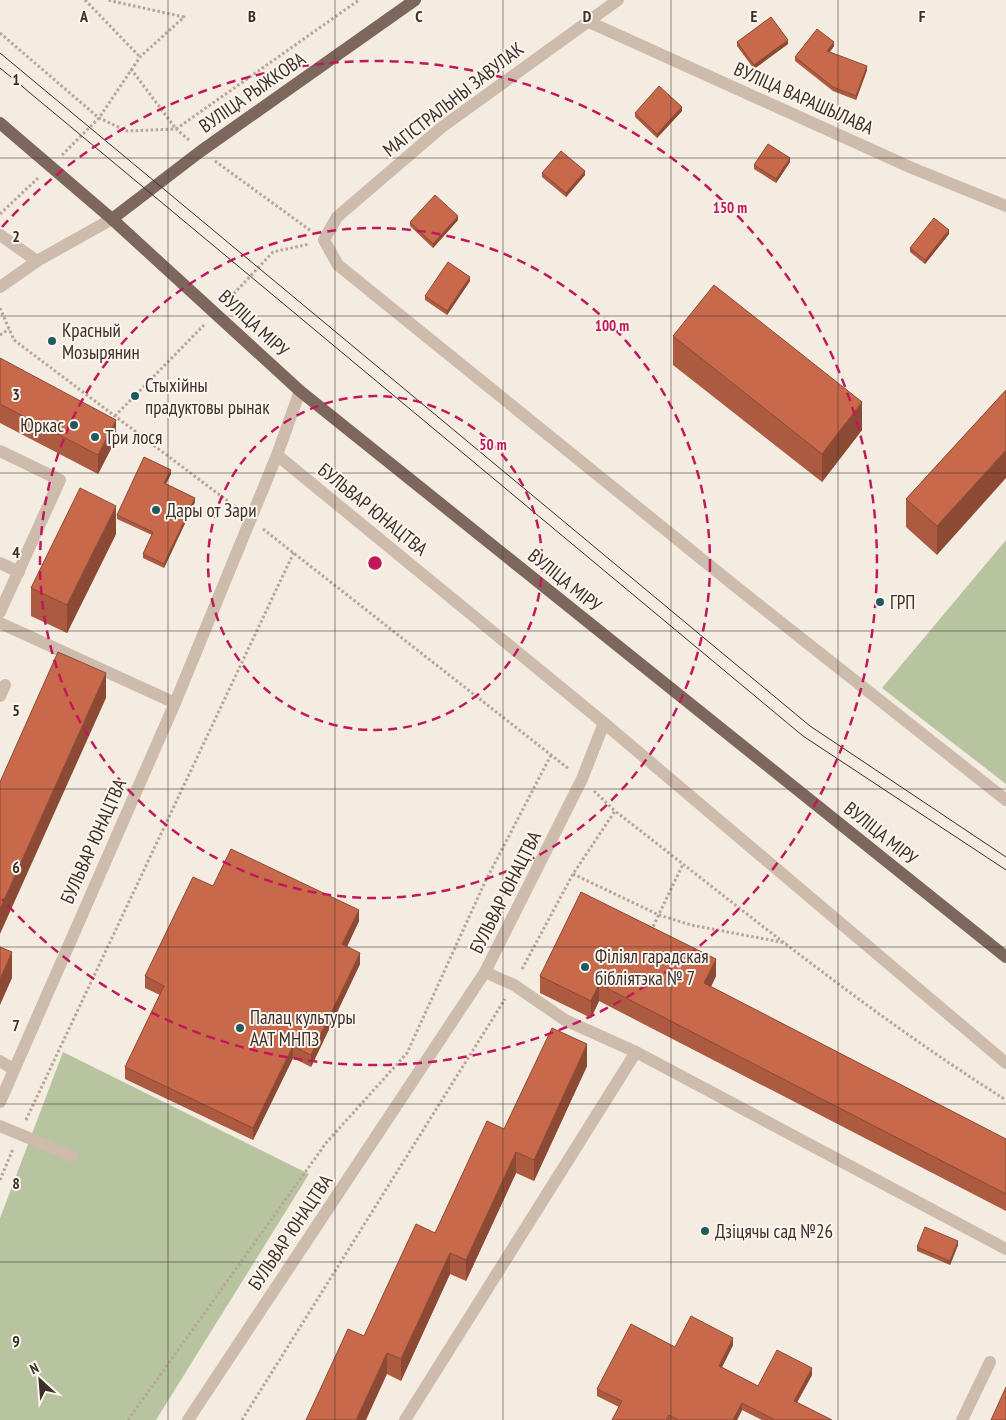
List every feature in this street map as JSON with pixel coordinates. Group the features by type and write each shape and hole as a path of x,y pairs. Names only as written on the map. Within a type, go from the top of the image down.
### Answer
{"main road":[{"name":"ВУЛІЦА РЫЖКОВА","path":"112,218 201,151 415,0"},
{"name":"ВУЛІЦА МІРУ","path":"0,123 112,218 300,391 1006,957"}],"street":[{"name":"МАГІСТРАЛЬНЫ ЗАВУЛАК","path":"324,240 337,216 442,127 618,0"},
{"name":"ВУЛІЦА ВАРАШЫЛАВА","path":"587,21 912,168 1006,206"},
{"path":"0,287 37,261 112,218"},
{"path":"0,235 37,261"},
{"path":"324,240 338,265 735,586 1006,800"},
{"name":"БУЛЬВАР ЮНАЦТВА","path":"0,1102 13,1068 174,703 277,455 300,391"},
{"path":"0,452 60,480 0,612"},
{"name":"БУЛЬВАР ЮНАЦТВА","path":"188,1420 486,972 582,779 604,723 277,455"},
{"path":"0,563 18,572"},
{"path":"0,623 174,703"},
{"path":"604,723 1006,1063"},
{"path":"486,972 514,985 565,1020 636,1052 1006,1249"},
{"path":"409,1418 636,1052"},
{"path":"0,1061 13,1068"},
{"path":"0,1126 72,1156"},
{"path":"962,1420 990,1362"}],"path":[{"path":"85,0 140,57"},
{"path":"99,118 130,69 140,57 184,18 107,0"},
{"path":"0,33 99,118 127,131 176,129 359,0"},
{"path":"130,69 176,129 201,151 324,240"},
{"path":"0,308 14,340 294,552 488,703 582,779 615,811 787,944 898,1028 953,1067 1006,1100"},
{"path":"0,335 9,329"},
{"path":"0,1180 20,1133 294,552"},
{"path":"128,1420 326,1143 407,1053 485,882 551,755"},
{"path":"242,1420 514,985 573,874 615,811"},
{"path":"650,932 683,864"},
{"path":"573,874 659,915 691,925 787,944"}],"green space":[{"path":"1006,540 1006,784 882,688"},
{"path":"63,1052 309,1174 156,1420 0,1420 0,1218"}],"building":[{"path":"771,17 788,40 754,65 737,42"},
{"path":"817,29 834,42 827,51 867,66 856,96 833,87 795,57"},
{"path":"659,86 682,107 657,134 635,113"},
{"path":"768,144 790,158 776,179 754,165"},
{"path":"561,151 585,171 566,193 542,173"},
{"path":"435,195 458,216 433,244 410,222"},
{"path":"934,218 949,230 925,260 910,248"},
{"path":"448,262 470,277 447,311 425,296"},
{"path":"714,285 862,402 822,454 673,336"},
{"path":"0,358 116,420 98,455 0,404"},
{"path":"1006,390 1006,450 937,526 906,499"},
{"name":"Дары от Зари","path":"144,457 171,470 164,483 195,498 164,564 143,554 153,532 117,515"},
{"path":"80,488 116,506 67,605 31,588"},
{"path":"58,652 106,673 0,909 0,782"},
{"name":"Палац культуры ААТ МНПЗ","path":"231,849 359,910 342,944 360,953 311,1055 293,1046 253,1128 125,1067 164,986 145,976 193,877 213,886"},
{"path":"581,892 716,959 704,983 1006,1139 1006,1194 599,984 591,1001 540,976"},
{"path":"0,947 12,952 0,979"},
{"path":"552,1028 587,1044 534,1160 516,1152 466,1260 450,1253 401,1359 387,1353 356,1420 306,1420 348,1329 364,1336 416,1224 435,1233 487,1121 504,1129"},
{"path":"925,1227 958,1241 950,1261 917,1247"},
{"path":"691,1316 733,1338 719,1366 758,1386 777,1350 812,1368 794,1401 832,1420 775,1420 742,1403 733,1420 679,1420 669,1415 666,1420 612,1420 622,1401 597,1389 631,1324 675,1347"},
{"path":"1006,1387 1006,1420 991,1420"}],"tram line":[{"path":"0,53 810,726 1006,857"},
{"path":"0,68 803,736 1006,870"}],"place":[{"name":"Красный Мозырянин","path":"52,341"},
{"name":"Стыхійны прадуктовы рынак","path":"135,396"},
{"name":"Юркас","path":"74,425"},
{"name":"Три лося","path":"95,437"},
{"name":"Дары от Зари","path":"156,510"},
{"name":"ГРП","path":"880,602"},
{"name":"Філіял гарадская бібліятэка № 7","path":"585,967"},
{"name":"Палац культуры ААТ МНПЗ","path":"240,1028"},
{"name":"Дзіцячы сад №26","path":"705,1231"}]}
